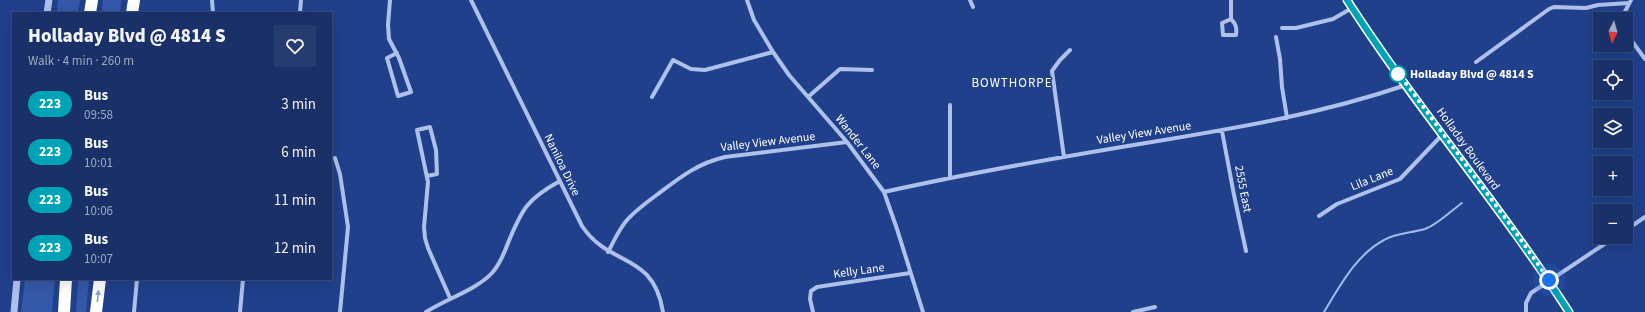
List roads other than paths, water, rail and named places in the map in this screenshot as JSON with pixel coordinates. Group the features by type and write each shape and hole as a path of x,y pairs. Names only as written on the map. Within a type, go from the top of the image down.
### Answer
{"highway":[{"path":"90,12 92,0"},
{"path":"132,12 134,0"},
{"path":"64,312 66,280"},
{"path":"96,312 100,280"}],"main road":[{"name":"Holladay Boulevard","path":"1347,0 1406,85 1549,280 1569,312"}],"street":[{"path":"47,12 49,0"},
{"path":"212,0 213,12"},
{"path":"300,12 301,0"},
{"path":"390,0 388,25 390,39 397,53 411,92 398,96 387,58 397,53"},
{"name":"Naniloa Drive","path":"471,0 586,233 598,245 608,252 632,263 649,276 657,290 663,312"},
{"name":"Wander Lane","path":"747,0 754,20 772,52 847,142 884,192 923,312"},
{"path":"970,0 973,7"},
{"path":"1231,0 1231,19"},
{"path":"1624,12 1630,2"},
{"path":"1476,62 1549,9 1554,7 1586,8 1598,5 1630,2"},
{"path":"1282,28 1296,28 1333,19 1352,8"},
{"path":"1231,19 1236,23 1236,35 1223,35 1222,23 1231,19"},
{"path":"1276,37 1287,118"},
{"path":"1633,43 1645,59"},
{"path":"1064,157 1052,71 1070,50"},
{"path":"652,98 674,60 691,69 705,70 772,52"},
{"path":"808,96 840,69 872,70"},
{"name":"Valley View Avenue","path":"884,192 950,177 1222,131 1287,118 1376,95 1406,85"},
{"path":"950,104 950,177"},
{"path":"427,176 437,174 436,150 430,126 417,130 428,182 424,227 425,238 450,298"},
{"name":"2555 East","path":"1222,131 1246,251"},
{"name":"Lila Lane","path":"1319,216 1337,204 1400,179 1443,134"},
{"name":"Valley View Avenue","path":"608,252 627,221 636,211 679,177 696,166 725,157 847,142"},
{"path":"335,158 340,174 348,227 340,312"},
{"path":"426,312 477,285 491,274 501,260 524,209 537,195 560,181"},
{"path":"1633,225 1645,217"},
{"path":"1526,312 1525,305 1529,296 1549,280 1604,244"},
{"name":"Kelly Lane","path":"813,312 810,299 811,291 821,286 910,273"},
{"path":"14,312 17,280"},
{"path":"134,312 137,280"},
{"path":"240,312 243,280"},
{"path":"1133,312 1155,307"}],"waterway":[{"path":"1324,312 1350,272 1374,246 1394,236 1430,227 1462,203"}],"place":[{"name":"Holladay Blvd @ 4814 S","path":"1398,74"}],"district":[{"name":"BOWTHORPE","path":"1012,83"}]}
